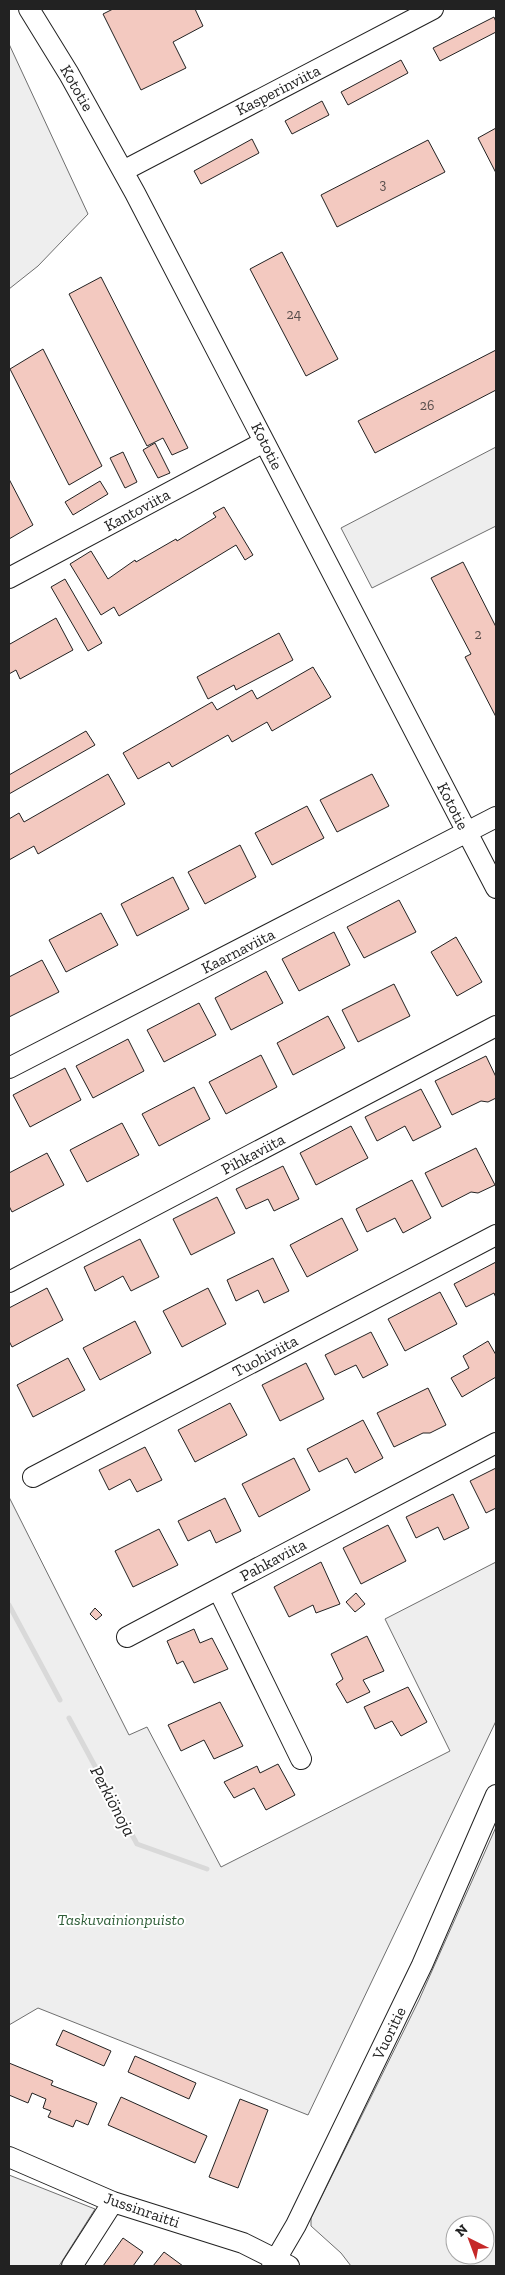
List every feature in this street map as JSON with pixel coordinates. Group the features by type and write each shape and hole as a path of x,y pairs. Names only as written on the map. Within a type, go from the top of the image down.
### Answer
{"street":[{"name":"Kototie","path":"29,9 70,74 123,170 496,888"},
{"name":"Kasperinviita","path":"123,170 433,9"},
{"name":"Kantoviita","path":"9,578 264,442"},
{"name":"Kaarnaviita","path":"9,1068 496,817"},
{"name":"Pihkaviita","path":"9,1282 496,1026"},
{"name":"Tuohiviita","path":"33,1477 496,1235"},
{"name":"Pahkaviita","path":"127,1637 496,1443"},
{"path":"218,1589 302,1759"},
{"name":"Vuoritie","path":"279,2264 422,1965 496,1795"},
{"name":"Jussinraitti","path":"9,2157 113,2202 243,2243 279,2264"},
{"path":"72,2266 113,2202"}],"green space":[{"path":"9,44 88,214 38,266 9,289"},
{"path":"496,447 496,526 372,588 341,528"},
{"name":"Taskuvainionpuisto","path":"9,1497 129,1735 147,1727 221,1867 450,1751 385,1619 496,1562 496,1721 308,2115 38,2008 9,2025"},
{"path":"496,1827 496,2266 351,2266 341,2253 311,2226 311,2218 419,2000"},
{"path":"9,2175 95,2209 59,2266 9,2266"}],"building":[{"path":"113,9 195,9 203,26 173,42 186,68 141,90 103,14"},
{"path":"494,17 496,32 440,61 433,48"},
{"path":"401,60 408,73 348,105 341,92"},
{"path":"322,101 329,115 292,134 285,121"},
{"path":"496,128 496,173 478,138"},
{"path":"252,139 259,153 201,184 194,171"},
{"path":"428,140 445,172 337,227 321,195"},
{"path":"282,252 338,359 306,376 250,269"},
{"path":"101,277 188,448 172,455 163,438 147,446 69,294"},
{"path":"43,349 102,466 69,485 10,369"},
{"path":"496,350 496,390 375,453 358,421"},
{"path":"155,443 170,473 158,478 143,450"},
{"path":"123,452 137,482 125,488 110,458"},
{"path":"9,479 33,525 9,539"},
{"path":"100,481 108,494 73,515 65,502"},
{"path":"224,507 253,555 245,560 236,545 119,616 114,607 101,615 70,564 91,551 108,579 135,560 136,562 176,539 177,541 216,517 213,513"},
{"path":"463,562 496,627 496,717 465,657 471,654 431,578"},
{"path":"65,579 102,643 88,651 51,587"},
{"path":"56,618 73,650 20,679 16,670 9,674 9,642 10,644"},
{"path":"279,633 293,660 236,690 234,685 208,699 197,677"},
{"path":"313,667 331,697 272,731 267,722 232,742 228,735 172,767 169,762 138,779 123,753 212,702 217,710 252,690 257,699"},
{"path":"86,731 95,745 9,794 9,775"},
{"path":"108,774 125,804 38,854 34,846 9,860 9,819 19,813 24,822"},
{"path":"372,774 389,806 337,832 320,800"},
{"path":"307,806 324,838 272,865 255,833"},
{"path":"240,845 256,877 205,904 188,872"},
{"path":"173,877 189,909 137,936 121,904"},
{"path":"399,900 416,932 364,958 347,927"},
{"path":"101,913 118,945 66,972 49,940"},
{"path":"334,932 350,965 299,991 282,959"},
{"path":"456,937 482,982 457,996 431,952"},
{"path":"42,960 59,992 9,1017 9,977"},
{"path":"266,971 283,1003 231,1030 215,998"},
{"path":"394,984 410,1016 358,1042 342,1010"},
{"path":"199,1003 216,1035 164,1062 147,1030"},
{"path":"328,1016 345,1048 293,1075 277,1043"},
{"path":"128,1039 144,1071 93,1098 76,1066"},
{"path":"261,1055 277,1087 226,1114 209,1082"},
{"path":"486,1056 496,1077 496,1098 488,1102 481,1101 452,1115 435,1081"},
{"path":"65,1068 81,1100 30,1127 13,1095"},
{"path":"194,1087 210,1119 159,1146 142,1114"},
{"path":"421,1089 441,1127 413,1141 405,1126 377,1141 365,1117"},
{"path":"122,1123 139,1155 87,1182 70,1150"},
{"path":"351,1126 368,1158 316,1185 300,1153"},
{"path":"476,1148 495,1185 478,1193 471,1192 442,1207 425,1173"},
{"path":"47,1153 64,1185 12,1212 9,1206 9,1173"},
{"path":"283,1166 299,1199 274,1211 268,1199 246,1209 236,1189"},
{"path":"412,1180 431,1218 403,1233 395,1218 367,1232 356,1209"},
{"path":"217,1197 235,1233 191,1255 173,1219"},
{"path":"342,1218 358,1250 307,1277 290,1245"},
{"path":"140,1239 159,1277 131,1291 123,1276 95,1291 84,1267"},
{"path":"273,1258 289,1291 264,1303 258,1290 236,1301 227,1280"},
{"path":"496,1262 496,1298 494,1293 466,1307 454,1284"},
{"path":"47,1288 63,1320 12,1347 9,1341 9,1308"},
{"path":"208,1288 226,1324 182,1347 163,1311"},
{"path":"440,1292 457,1324 405,1351 388,1319"},
{"path":"135,1321 151,1353 100,1380 83,1348"},
{"path":"371,1332 388,1365 363,1378 356,1365 335,1375 325,1355"},
{"path":"488,1341 496,1355 496,1377 462,1397 451,1378 469,1368 463,1356"},
{"path":"68,1358 85,1390 33,1417 17,1385"},
{"path":"306,1363 324,1399 280,1421 262,1385"},
{"path":"428,1388 446,1425 430,1433 423,1433 394,1447 377,1413"},
{"path":"230,1403 247,1435 195,1462 178,1430"},
{"path":"363,1420 383,1458 355,1473 347,1458 319,1472 307,1449"},
{"path":"145,1447 162,1480 137,1492 130,1479 109,1490 99,1470"},
{"path":"294,1458 310,1490 259,1517 242,1484"},
{"path":"496,1468 496,1508 486,1513 470,1481"},
{"path":"453,1494 469,1528 444,1540 438,1527 416,1538 406,1517"},
{"path":"225,1498 241,1531 216,1543 210,1530 188,1541 178,1521"},
{"path":"388,1525 406,1561 361,1584 343,1548"},
{"path":"159,1529 178,1565 133,1587 115,1551"},
{"path":"321,1562 340,1604 316,1613 313,1605 289,1617 274,1587"},
{"path":"356,1593 365,1604 355,1612 346,1602"},
{"path":"95,1608 102,1615 96,1620 90,1614"},
{"path":"194,1629 200,1643 212,1638 228,1669 194,1683 183,1661 177,1664 167,1641"},
{"path":"367,1636 384,1671 363,1680 370,1692 347,1703 336,1684 343,1679 331,1654"},
{"path":"408,1687 427,1722 401,1736 392,1721 375,1729 364,1707"},
{"path":"220,1702 243,1746 214,1759 204,1740 181,1751 168,1725"},
{"path":"278,1764 295,1795 266,1810 254,1788 234,1798 224,1782 257,1766 260,1773"},
{"path":"63,2030 111,2051 104,2066 56,2045"},
{"path":"135,2056 196,2083 189,2099 128,2072"},
{"path":"9,2063 53,2081 51,2085 97,2103 88,2125 76,2120 73,2127 48,2117 51,2111 43,2108 46,2099 32,2093 28,2103 9,2095"},
{"path":"121,2097 207,2136 195,2163 108,2125"},
{"path":"240,2099 268,2110 238,2188 209,2177"},
{"path":"123,2238 143,2252 133,2266 103,2266"},
{"path":"164,2252 183,2266 153,2266"}],"waterway":[{"name":"Perkiönoja","path":"9,1605 60,1700"},
{"name":"Perkiönoja","path":"69,1718 137,1844 207,1869"}]}
